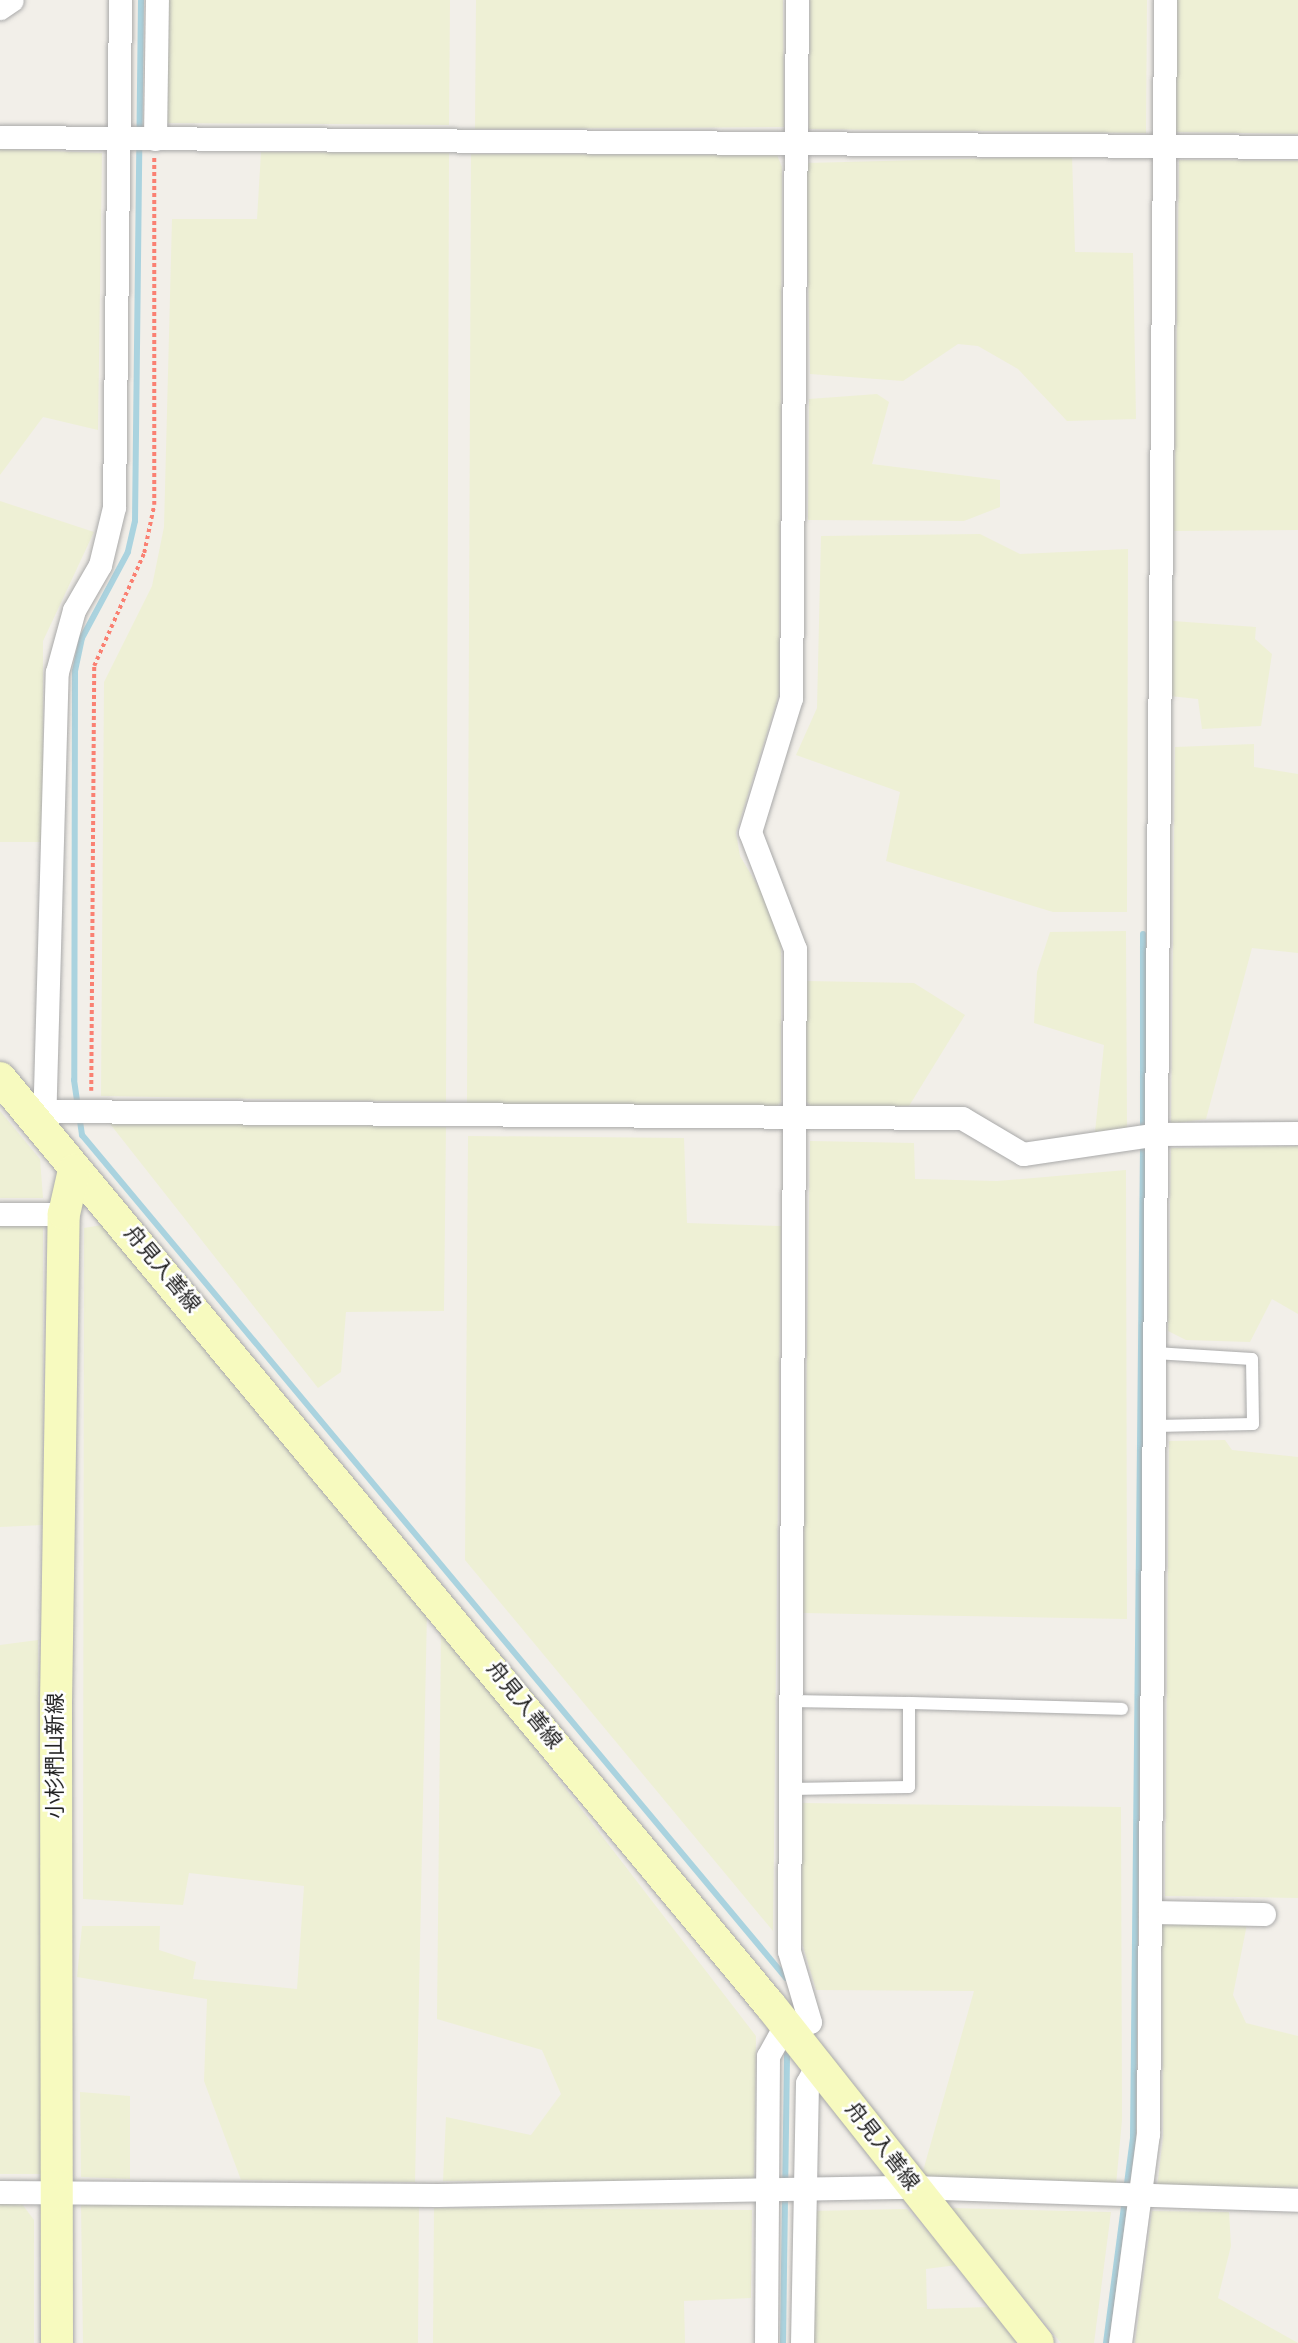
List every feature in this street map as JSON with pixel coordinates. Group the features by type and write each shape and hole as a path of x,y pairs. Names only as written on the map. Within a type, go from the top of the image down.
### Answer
{"main road":[{"name":"舟見入善線","path":"0,1077 45,1120 74,1170 785,2025 1038,2343"},
{"name":"小杉椚山新線","path":"57,2343 59,2192 56,1704 64,1214 74,1170"}],"street":[{"path":"0,8 12,0"},
{"path":"120,0 114,508 100,565 74,610 57,672 45,1120 90,1111 962,1118 1023,1154 1158,1134 1298,1132"},
{"path":"155,139 157,0"},
{"path":"797,0 790,698 750,832 795,949 789,1951 810,2022 785,2025 768,2056 802,2343"},
{"path":"1120,2343 1148,2134 1165,0"},
{"path":"0,137 1298,147"},
{"path":"0,1214 64,1214"},
{"path":"1150,1912 1264,1914"},
{"path":"766,2343 785,2189 807,2083 817,2065"},
{"path":"0,2192 912,2187 1139,2199 1298,2200"}],"lane":[{"path":"1155,1353 1252,1359 1253,1424 1155,1426"},
{"path":"790,1701 1122,1709"},
{"path":"790,1789 909,1787 909,1703"}],"path":[{"path":"90,1111 94,666 144,554 154,505 155,139"}],"green space":[{"path":"169,0 450,0 449,125 167,123"},
{"path":"476,0 783,0 784,127 475,129"},
{"path":"810,0 1147,0 1146,133 809,129"},
{"path":"1177,0 1298,0 1298,134 1176,132"},
{"path":"0,149 102,153 98,430 43,417 0,475"},
{"path":"261,152 449,153 446,1102 101,1096 104,682 152,586 164,527 172,219 257,219"},
{"path":"471,154 777,155 782,167 779,694 736,833 740,856 773,911 781,940 781,1102 773,1110 467,1103"},
{"path":"1072,156 1075,252 1133,253 1136,419 1067,421 1018,369 978,346 958,344 903,381 810,374 806,163"},
{"path":"1179,160 1298,161 1298,530 1174,531"},
{"path":"877,394 889,402 872,464 1000,480 1000,507 964,521 808,520 809,399"},
{"path":"0,501 94,532 43,641 43,842 0,842"},
{"path":"980,534 1020,554 1128,549 1127,912 1053,912 886,861 900,792 796,755 817,708 821,536"},
{"path":"1173,621 1256,627 1255,639 1272,654 1261,726 1202,729 1198,699 1170,696"},
{"path":"1254,744 1254,767 1298,774 1298,953 1252,948 1206,1119 1171,1124 1175,747"},
{"path":"1126,931 1127,1128 1095,1132 1104,1045 1034,1023 1037,972 1050,932"},
{"path":"806,981 914,983 965,1015 909,1106 812,1107 806,1101"},
{"path":"0,1111 40,1159 43,1198 0,1198"},
{"path":"107,1120 446,1127 444,1311 346,1312 341,1372 318,1388"},
{"path":"468,1136 684,1138 687,1223 781,1226 773,1931 465,1560"},
{"path":"810,1141 914,1143 915,1179 997,1181 1126,1170 1127,1619 803,1613"},
{"path":"1298,1146 1298,1314 1272,1299 1250,1342 1186,1340 1168,1331 1171,1148"},
{"path":"0,1223 43,1224 43,1525 0,1527"},
{"path":"102,1225 427,1612 415,2182 241,2180 204,2081 207,1999 77,1977 82,1926 160,1926 159,1950 196,1962 193,1979 297,1989 304,1886 189,1873 183,1905 83,1899 84,1228"},
{"path":"1225,1440 1232,1450 1298,1457 1298,1898 1165,1896 1169,1441"},
{"path":"441,1627 756,2036 754,2182 443,2181 446,2117 531,2135 561,2094 542,2050 437,2019"},
{"path":"38,1640 41,2174 0,2174 0,1645"},
{"path":"802,1803 1121,1807 1122,2120 1116,2185 921,2178 974,1991 816,1990 802,1943"},
{"path":"1162,1922 1247,1924 1233,1995 1246,2023 1298,2036 1298,2187 1157,2188 1163,2137"},
{"path":"80,2092 130,2096 130,2179 81,2177"},
{"path":"0,2204 22,2204 34,2220 34,2343 0,2343"},
{"path":"81,2204 419,2206 418,2343 83,2343"},
{"path":"434,2208 752,2210 751,2298 684,2301 685,2343 433,2343"},
{"path":"951,2208 1111,2212 1094,2343 1061,2343"},
{"path":"907,2209 957,2265 926,2269 927,2309 989,2307 1016,2343 810,2343 811,2211"},
{"path":"1152,2211 1229,2212 1231,2246 1218,2298 1298,2343 1135,2343"}],"waterway":[{"path":"141,0 135,521 128,552 82,638 75,671 74,1080 82,1135 786,1978"},
{"path":"1143,934 1143,1131"},
{"path":"1106,2343 1133,2138 1143,1142"},
{"path":"783,2343 787,2055"}]}
